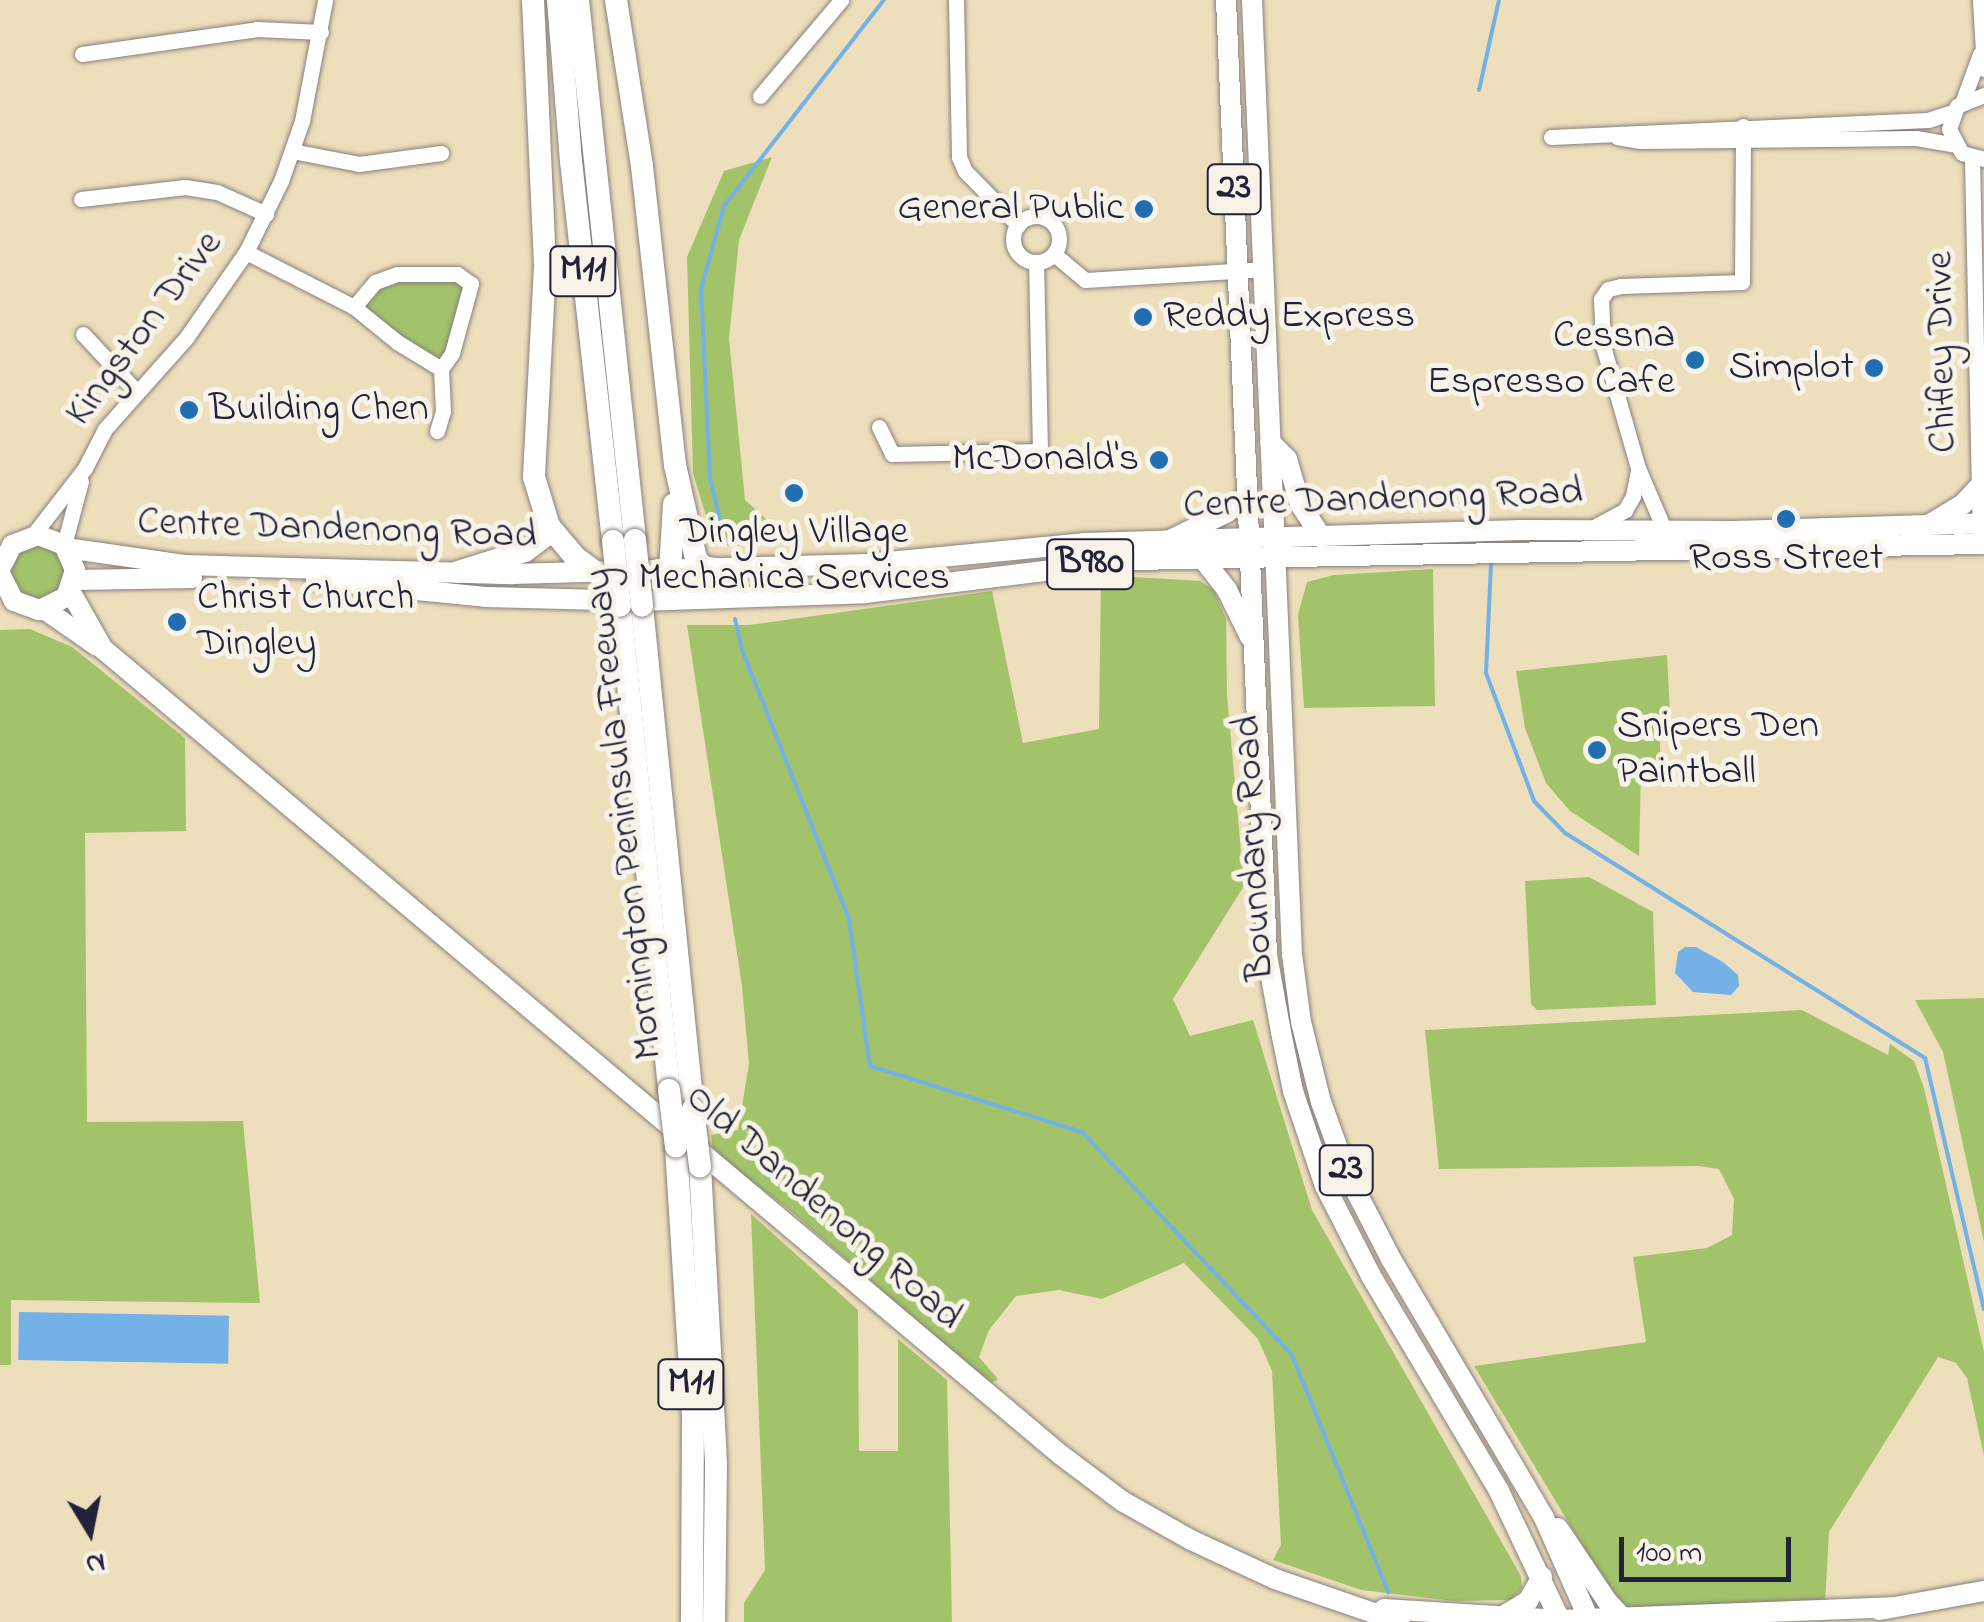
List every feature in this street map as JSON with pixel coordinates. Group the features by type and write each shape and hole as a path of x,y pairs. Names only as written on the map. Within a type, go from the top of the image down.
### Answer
{"highway":[{"path":"533,0 545,266 534,476 547,522 575,557 596,572"},
{"name":"Mornington Peninsula Freeway","path":"558,0 571,161 635,604 700,1168 716,1464 714,1622"},
{"name":"Mornington Peninsula Freeway","path":"578,0 624,541"},
{"path":"616,0 642,166 675,466 695,556 703,567 716,569"},
{"path":"670,570 675,466"},
{"path":"458,572 532,546 545,536 547,522"},
{"name":"Mornington Peninsula Freeway","path":"635,604 692,1398 692,1622"}],"main road":[{"name":"Boundary Road","path":"1226,0 1268,954 1293,1091 1325,1186 1482,1461 1560,1621"},
{"name":"Boundary Road","path":"1252,0 1292,954 1301,1022 1321,1102 1348,1176 1390,1259 1544,1518 1590,1621"},
{"path":"1239,318 1263,275"},
{"path":"1270,442 1287,458 1300,504 1320,536"},
{"path":"1928,525 1963,504 1978,488"},
{"path":"1169,541 1226,513 1246,497"},
{"name":"Centre Dandenong Road","path":"1275,548 1320,536 1590,529 1928,525 1982,534"},
{"name":"Centre Dandenong Road","path":"72,586 98,576 278,578 520,599 635,604 865,593 1086,564 1249,549 1982,534"},
{"path":"17,537 7,550 0,571 1,583 22,606"},
{"name":"B980","path":"17,537 50,537 65,547"},
{"name":"Centre Dandenong Road","path":"65,547 184,565 458,572 868,564 1042,546 1169,541 1206,553"},
{"path":"65,547 74,561 72,586"},
{"path":"1206,553 1243,629 1254,642"},
{"path":"596,572 635,604 661,586 670,570"},
{"name":"B980","path":"44,609 72,586"},
{"name":"Old Dandenong Road","path":"72,586 104,649"},
{"path":"0,613 22,606 44,609"},
{"name":"Old Dandenong Road","path":"44,609 104,649 1060,1455 1122,1501 1191,1540 1274,1578 1400,1622"},
{"path":"1544,1518 1570,1541 1607,1602 1624,1618"},
{"path":"1496,1618 1528,1601 1542,1578"},
{"name":"Old Dandenong Road","path":"1818,1622 1984,1591"},
{"name":"Old Dandenong Road","path":"1352,1606 1560,1621 1891,1607"}],"street":[{"name":"Kingston Drive","path":"65,547 85,468 105,429 208,310 266,214 292,151 326,0"},
{"path":"760,96 841,0"},
{"path":"956,0 959,157 966,171 1018,225 1016,250 1036,262"},
{"path":"1955,145 1949,129 1982,62 1980,0"},
{"path":"82,54 257,29 321,32"},
{"path":"1743,134 1928,120 1984,95"},
{"path":"1551,137 1608,136 1638,130 1916,138 1955,145 1978,158"},
{"path":"1664,530 1638,468 1602,346 1602,299 1608,289 1621,286 1742,282 1743,134"},
{"path":"292,151 360,164 441,153"},
{"name":"Chifley Drive","path":"1978,158 1978,488 1982,534"},
{"path":"81,199 185,188 217,192 266,214"},
{"path":"1018,225 1040,216 1054,223 1060,239 1054,254 1036,262"},
{"path":"246,252 354,306 397,342 441,369"},
{"path":"1054,254 1085,280 1263,275"},
{"path":"879,427 892,454 1040,451 1036,262"},
{"path":"354,306 375,282 397,274 448,273 467,278 470,296 456,327 452,353 441,369 443,411 437,431"},
{"path":"83,334 137,392"},
{"name":"Kingston Drive","path":"17,537 85,468"},
{"path":"1590,529 1628,506 1638,468"}],"green space":[{"path":"772,157 739,240 729,339 745,500 792,543 715,546 693,473 687,257 724,171"},
{"path":"387,280 464,281 449,349 440,359 430,358 367,310 365,304"},
{"path":"34,541 63,553 67,584 42,603 22,599 7,565 11,556"},
{"path":"1433,569 1435,706 1304,708 1298,615 1307,582 1334,575"},
{"path":"1101,575 1200,581 1214,590 1226,619 1227,695 1244,886 1173,999 1190,1036 1253,1020 1312,1210 1521,1576 1522,1588 1511,1600 1454,1601 1361,1590 1273,1560 1281,1545 1272,1371 1258,1339 1184,1263 1102,1299 1059,1290 1016,1296 989,1330 979,1357 998,1379 990,1384 787,1208 713,1153 711,1135 738,1130 749,1064 742,986 687,625 749,625 992,591 1023,743 1099,729"},
{"path":"30,629 72,647 185,738 186,831 85,833 87,1122 243,1121 260,1303 11,1300 11,1365 0,1365 0,630"},
{"name":"Snipers Den Paintball","path":"1667,655 1670,714 1659,716 1661,772 1641,773 1639,856 1570,811 1546,783 1525,728 1516,671"},
{"name":"Snipers Den Paintball","path":"1589,877 1653,912 1656,1005 1537,1010 1531,1004 1525,881"},
{"path":"1984,998 1984,1242 1943,1052 1915,1000"},
{"path":"1802,1010 1888,1055 1890,1044 1914,1061 1924,1088 1984,1352 1984,1456 1967,1378 1956,1363 1938,1357 1829,1532 1825,1603 1633,1611 1616,1601 1474,1366 1646,1342 1633,1257 1707,1248 1732,1235 1734,1199 1719,1169 1698,1166 1439,1169 1425,1030"},
{"path":"751,1214 858,1310 859,1451 898,1451 898,1339 947,1380 952,1622 744,1622 744,1603 765,1570"}],"water":[{"path":"1696,947 1723,962 1738,975 1739,986 1731,995 1693,992 1675,973 1678,952"},
{"path":"19,1312 229,1316 228,1364 18,1360"}],"waterway":[{"path":"725,541 710,478 701,289 724,206 884,0"},
{"path":"1479,90 1499,0"},
{"path":"1491,564 1486,673 1534,801 1565,833 1925,1058 1984,1309"},
{"path":"735,619 742,650 849,919 870,1066 1082,1132 1292,1355 1388,1592"}],"place":[{"name":"General Public","path":"1144,209"},
{"name":"Reddy Express","path":"1143,317"},
{"name":"Cessna Espresso Cafe","path":"1695,360"},
{"name":"Simplot","path":"1874,368"},
{"name":"Building Chen","path":"189,410"},
{"name":"McDonald's","path":"1159,460"},
{"name":"Dingley Village Mechanica Services","path":"794,493"},
{"name":"Ross Street","path":"1786,519"},
{"name":"Christ Church Dingley","path":"177,622"},
{"name":"Snipers Den Paintball","path":"1597,750"}]}
